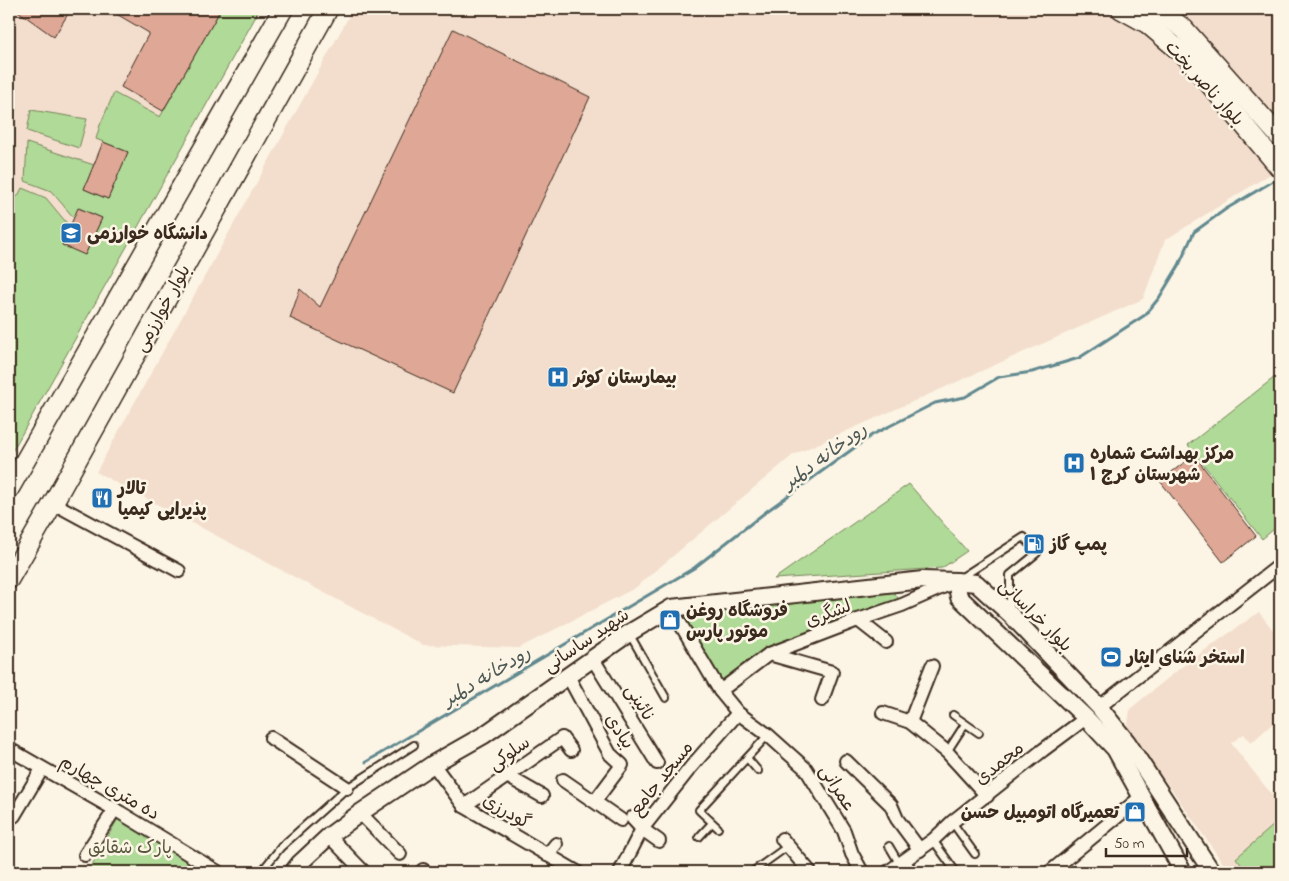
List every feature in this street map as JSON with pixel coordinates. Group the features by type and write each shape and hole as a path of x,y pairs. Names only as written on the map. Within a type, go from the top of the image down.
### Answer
{"main road":[{"path":"9,489 283,9"},
{"name":"بلوار خوارزمی","path":"9,579 328,9"},
{"name":"بلوار ناصر بخت","path":"1121,9 1148,24 1186,57 1277,165"},
{"name":"بلوار ناصر بخت","path":"1157,9 1184,29 1280,138"}],"street":[{"path":"53,503 179,571"},
{"path":"1086,718 1280,564"},
{"name":"شهید ساسانی","path":"293,872 329,836 360,813 433,764 484,734 629,633 671,608 923,580 956,581"},
{"path":"956,581 959,597 1116,749 1183,872"},
{"name":"بلوار خراسانی","path":"956,581 976,583 1010,614 1099,707 1132,748 1212,872"},
{"name":"لشگری","path":"720,691 770,654 902,605 956,581"},
{"name":"عمرانی","path":"671,608 720,691 738,713 768,735 806,769 844,831 852,854 862,872"},
{"path":"858,620 886,642"},
{"path":"770,654 832,672 822,700"},
{"name":"نائینی","path":"593,659 658,763"},
{"path":"910,722 932,666"},
{"name":"بیادی","path":"568,676 610,754 622,765 594,801"},
{"path":"883,712 910,722 947,752 987,796"},
{"name":"مسجد جامع","path":"620,872 642,829 691,767 738,713"},
{"name":"محمدی","path":"888,872 934,840 952,822 1086,718"},
{"path":"270,738 347,788"},
{"name":"سلوکی","path":"464,806 562,738 571,750"},
{"name":"ده متری چهارم","path":"9,750 115,810 218,872"},
{"path":"846,761 891,805 897,820 920,850"},
{"name":"گودرزی","path":"433,764 464,806 577,872"},
{"path":"14,816 42,769"},
{"path":"507,776 542,796"},
{"path":"563,780 659,841"},
{"path":"1050,872 1141,797"},
{"path":"85,855 115,810"},
{"path":"360,813 400,854"},
{"path":"329,836 364,872"},
{"path":"785,843 810,872"},
{"path":"547,855 556,844"}],"lane":[{"path":"956,581 1024,537 1037,553 1010,575 1010,614"},
{"path":"629,633 666,698"},
{"path":"953,715 979,733"},
{"path":"947,752 965,724"},
{"path":"718,828 698,810 768,735"},
{"path":"261,872 282,847 347,788 414,745"},
{"path":"747,758 758,771"},
{"path":"952,822 974,854"},
{"path":"698,837 712,823"},
{"path":"934,840 956,872"},
{"path":"752,872 785,843"},
{"path":"888,846 915,872"}],"shaded area":[{"name":"دانشگاه خوارزمی","path":"9,9 260,9 9,457"},
{"name":"بیمارستان کوثر","path":"353,9 1280,9 1280,168 1165,240 1143,299 793,455 635,588 519,648 423,645 96,472"},
{"path":"1259,612 1280,639 1280,717 1251,743 1244,734 1231,743 1280,805 1280,872 1229,872 1172,790 1127,730 1130,709 1184,665"}],"green space":[{"path":"221,9 260,9 9,457 9,200 18,196 22,188 46,198 70,227 85,255 102,218 79,208 74,218 51,191 25,181 27,143 94,165 84,189 108,199 128,152 96,139 114,93 160,117"},
{"path":"9,106 16,106 11,185 9,185"},
{"path":"31,110 87,119 79,148 27,131"},
{"path":"1280,373 1280,524 1262,539 1188,445"},
{"path":"909,484 967,551 942,568 774,579"},
{"path":"886,584 900,600 858,620 777,643 720,691 671,608"},
{"name":"پارک شقایق","path":"121,813 209,872 88,872"},
{"path":"1274,825 1280,832 1280,872 1247,872 1236,858"}],"building":[{"path":"15,9 71,9 54,37"},
{"path":"108,9 221,9 163,111 121,87 149,33"},
{"path":"453,29 590,97 453,393 290,318 300,289 320,307"},
{"path":"103,142 128,152 108,199 84,189"},
{"path":"78,208 102,218 85,255 62,245"},
{"path":"1194,455 1256,536 1223,562 1160,481"}],"waterway":[{"name":"رودخانه دلمبر","path":"366,762 694,568 767,511 872,435 935,403 965,397 999,377 1032,372 1079,358 1145,315 1159,298 1179,265 1194,232 1226,209 1280,177"}],"place":[{"name":"دانشگاه خوارزمی","path":"71,233"},
{"name":"بیمارستان کوثر","path":"558,377"},
{"name":"مرکز بهداشت شماره ۱ شهرستان کرج","path":"1074,463"},
{"name":"تالار پذیرایی کیمیا","path":"102,498"},
{"name":"پمپ گاز","path":"1034,544"},
{"name":"فروشگاه روغن موتور پارس","path":"670,620"},
{"name":"استخر شنای ایثار","path":"1111,657"},
{"name":"تعمیرگاه اتومبیل حسن","path":"1135,812"}]}
